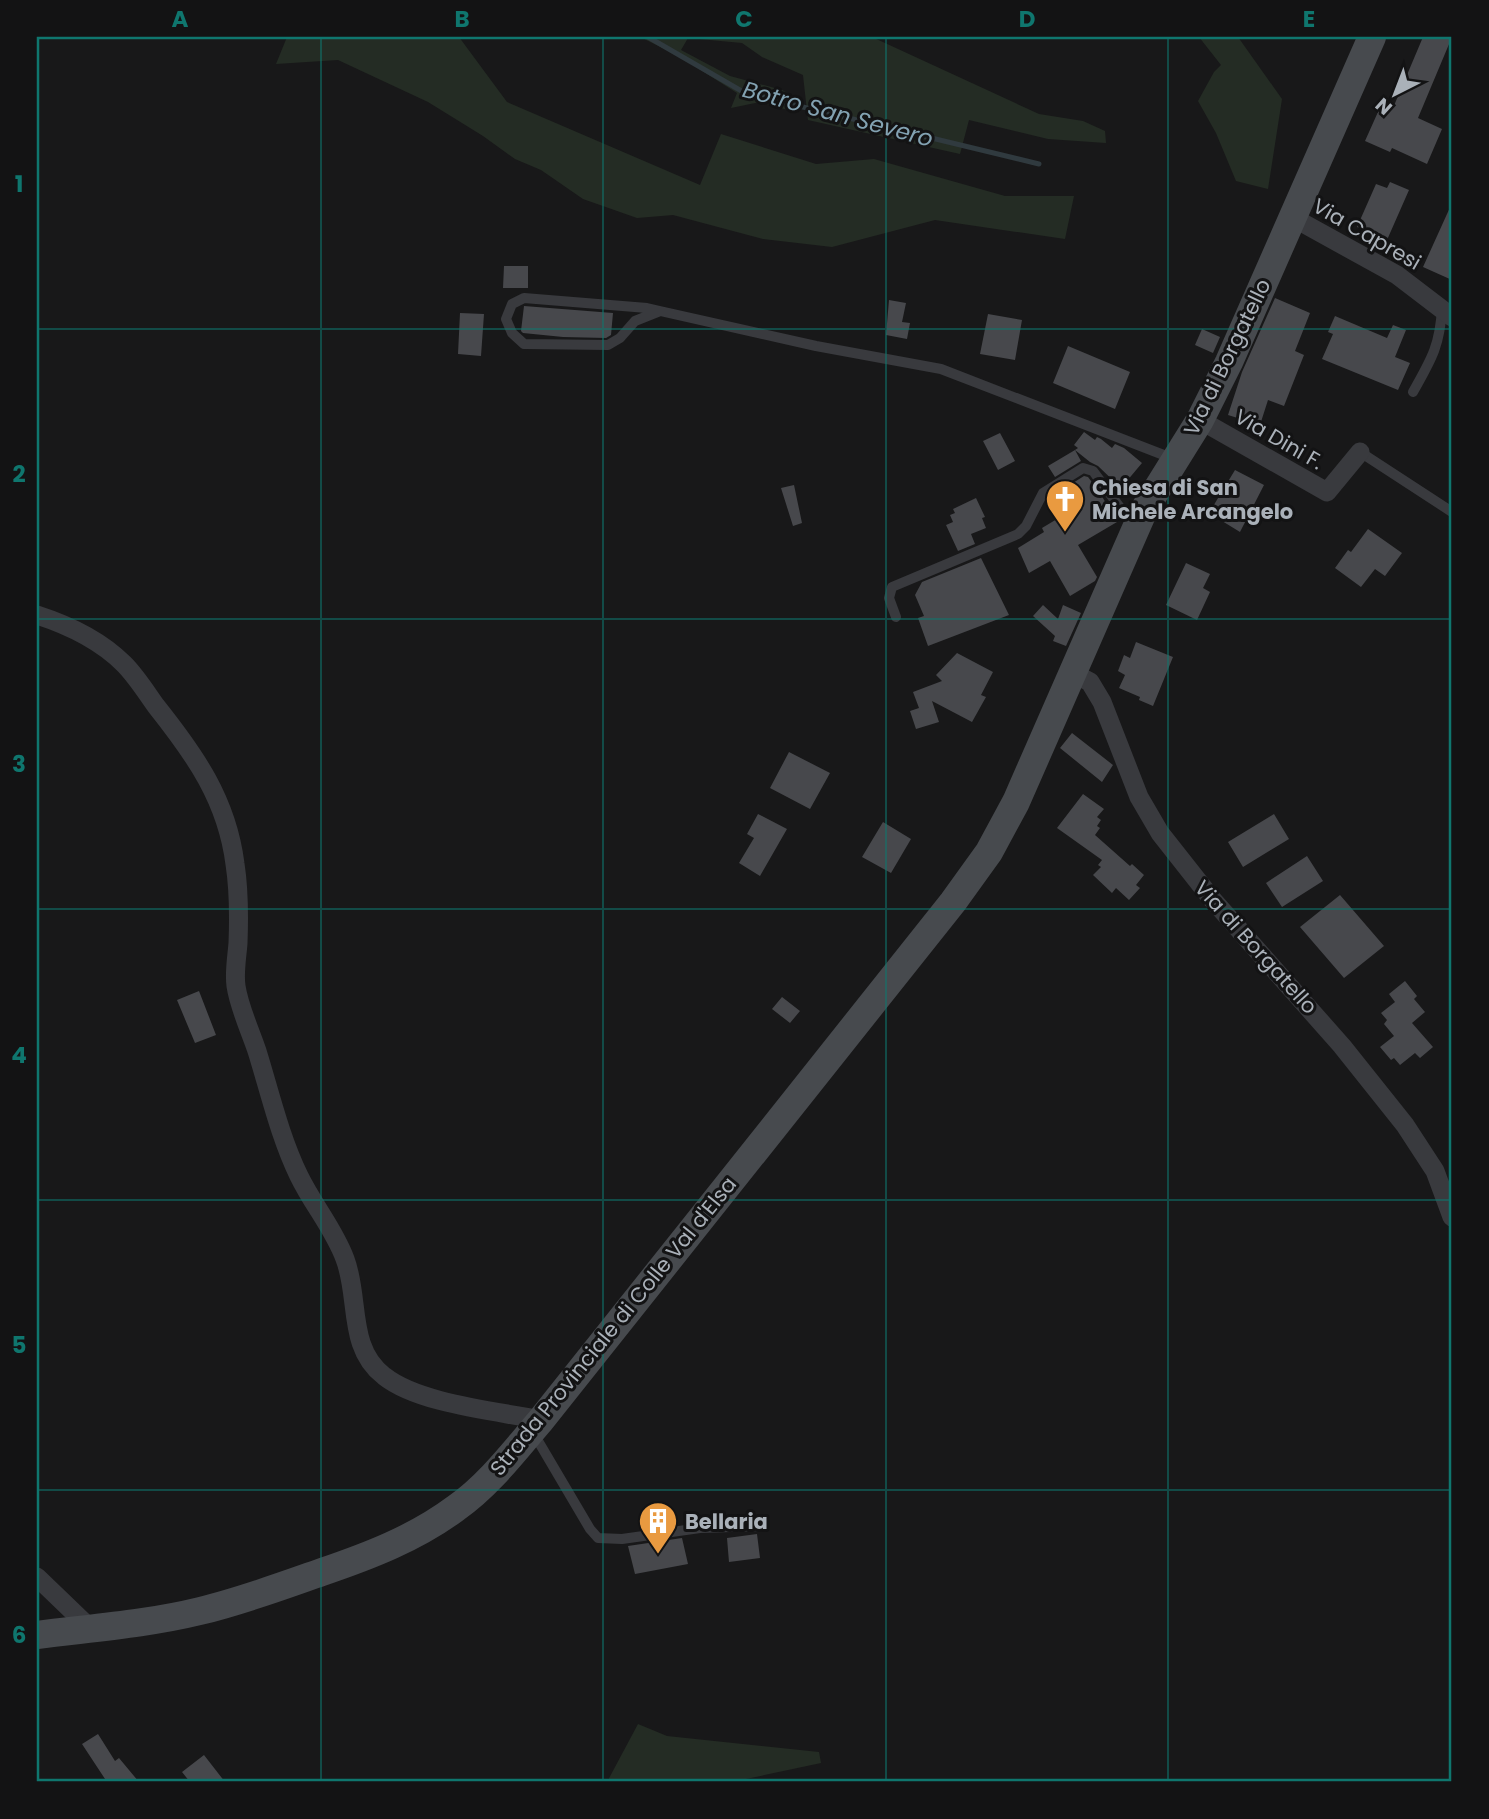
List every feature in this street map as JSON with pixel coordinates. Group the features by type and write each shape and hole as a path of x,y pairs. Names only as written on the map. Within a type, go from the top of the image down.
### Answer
{"main road":[{"name":"Via di Borgatello","path":"856,1022 953,902 995,842 1040,751 1149,500 1200,420 1234,349 1372,37"},
{"name":"Strada Provinciale di Colle Val d'Elsa","path":"37,1635 159,1619 211,1608 305,1578 386,1548 429,1526 466,1501 536,1425 856,1022"}],"street":[{"name":"Via Capresi","path":"1292,217 1397,275 1447,312"},
{"name":"Via Dini F.","path":"1200,420 1327,492 1360,452"},
{"path":"37,615 66,625 95,641 124,664 181,738 212,784 225,818 235,863 239,917 236,985 287,1147 299,1176 339,1242 349,1270 361,1345 372,1364 385,1377 405,1389 536,1425"},
{"name":"Via di Borgatello","path":"1073,673 1090,682 1102,702 1139,797 1156,827 1197,881 1325,1025 1405,1125 1435,1171 1452,1217"},
{"path":"37,1577 90,1628"}],"lane":[{"path":"660,311 635,321 620,338 608,345 524,344 512,333 506,318 512,304 524,298 660,311 816,346 940,369 1175,460"},
{"path":"1413,392 1435,353 1447,312"},
{"path":"1360,452 1452,512"},
{"path":"896,617 889,598 892,587 1018,534 1026,526 1043,493 1083,468 1093,471 1136,528"},
{"path":"536,1425 590,1529 598,1538 622,1539 700,1528 764,1526"}],"shaded area":[{"path":"287,37 459,37 507,102 700,185 721,134 816,164 874,159 1005,196 1074,196 1065,239 935,220 832,247 763,239 673,215 637,218 583,199 541,170 515,159 428,102 338,60 276,64"},
{"path":"640,37 872,37 1039,114 1083,121 1105,131 1106,143 1048,139 969,120 960,154 808,120 803,75 762,57 742,43 688,38 681,50 730,76 782,90 801,100 798,108 791,111 760,102 731,108 737,93 677,55"},
{"path":"1199,37 1238,37 1282,99 1268,189 1236,181 1216,133 1198,101 1214,72 1221,65"},
{"path":"638,1724 667,1736 819,1752 821,1763 732,1782 607,1782"}],"building":[{"path":"1423,37 1452,37 1418,118 1442,129 1427,164 1392,148 1390,152 1365,141 1382,103 1393,108"},
{"path":"1390,182 1409,190 1387,240 1357,227 1376,184 1387,188"},
{"path":"1452,203 1452,280 1423,267"},
{"path":"504,266 528,266 528,288 503,288"},
{"path":"1275,298 1310,313 1295,351 1304,355 1284,406 1268,400 1260,425 1228,415 1242,372"},
{"path":"889,300 906,303 902,322 910,323 907,339 886,335"},
{"path":"524,306 613,313 611,335 606,338 523,333"},
{"path":"460,313 484,314 481,356 458,354"},
{"path":"988,314 1022,320 1015,360 980,354"},
{"path":"1335,316 1387,338 1393,325 1406,330 1395,357 1410,363 1398,390 1322,359 1333,334 1328,332"},
{"path":"1202,329 1220,337 1213,353 1195,345"},
{"path":"1068,346 1130,372 1115,409 1053,383"},
{"path":"1084,432 1095,440 1097,437 1101,439 1112,448 1115,444 1124,448 1142,463 1121,488 1098,466 1075,450 1078,448 1074,445"},
{"path":"1000,433 1015,461 998,470 983,441"},
{"path":"1075,450 1081,461 1055,477 1048,466"},
{"path":"1235,470 1264,485 1240,532 1209,513"},
{"path":"1084,476 1088,477 1100,493 1117,522 1078,545 1097,577 1095,581 1070,596 1050,561 1029,573 1018,548 1044,532 1042,528 1057,519 1047,501 1049,498"},
{"path":"794,485 802,523 793,526 781,488"},
{"path":"976,498 985,517 982,518 986,528 971,534 975,544 958,551 946,525 953,522 950,515 955,513 953,509"},
{"path":"1368,529 1402,553 1385,576 1375,569 1361,587 1335,568"},
{"path":"981,558 1009,615 928,646 918,618 924,616 915,595 922,582"},
{"path":"1186,563 1210,574 1203,588 1210,592 1197,620 1166,605"},
{"path":"1043,605 1058,619 1063,605 1081,613 1066,646 1053,641 1055,636 1033,616"},
{"path":"1136,642 1173,657 1153,706 1119,688 1125,675 1118,671 1124,655 1130,658"},
{"path":"957,653 993,672 981,695 986,697 972,722 932,701 939,722 916,729 910,711 919,708 913,692 942,681 936,675"},
{"path":"1072,733 1113,765 1102,782 1060,748"},
{"path":"789,752 830,773 810,809 770,788"},
{"path":"1083,794 1104,809 1097,817 1101,820 1095,835 1144,875 1136,885 1140,888 1129,900 1116,888 1112,893 1093,875 1101,867 1098,865 1102,860 1057,828"},
{"path":"758,814 787,829 760,876 739,863 754,838 747,834"},
{"path":"1274,814 1289,839 1243,867 1228,842"},
{"path":"883,822 911,839 891,873 862,857"},
{"path":"1307,856 1323,881 1282,907 1266,883"},
{"path":"1340,895 1384,946 1344,978 1300,927"},
{"path":"1405,981 1417,996 1414,999 1425,1012 1412,1023 1433,1047 1420,1058 1415,1053 1400,1065 1394,1058 1391,1060 1380,1047 1394,1036 1384,1024 1387,1020 1381,1013 1395,1002 1389,994"},
{"path":"199,991 216,1035 195,1043 177,1000"},
{"path":"782,997 800,1011 790,1023 772,1009"},
{"path":"757,1534 760,1558 729,1562 727,1538"},
{"name":"Bellaria","path":"682,1538 688,1564 635,1574 628,1546"},
{"path":"98,1734 115,1761 119,1758 139,1782 107,1782 82,1744"},
{"path":"204,1755 225,1782 190,1782 182,1772"}],"waterway":[{"name":"Botro San Severo","path":"648,37 745,93 1039,164"}],"place":[{"name":"Chiesa di San Michele Arcangelo","path":"1065,533"},
{"name":"Bellaria","path":"658,1555"}]}
